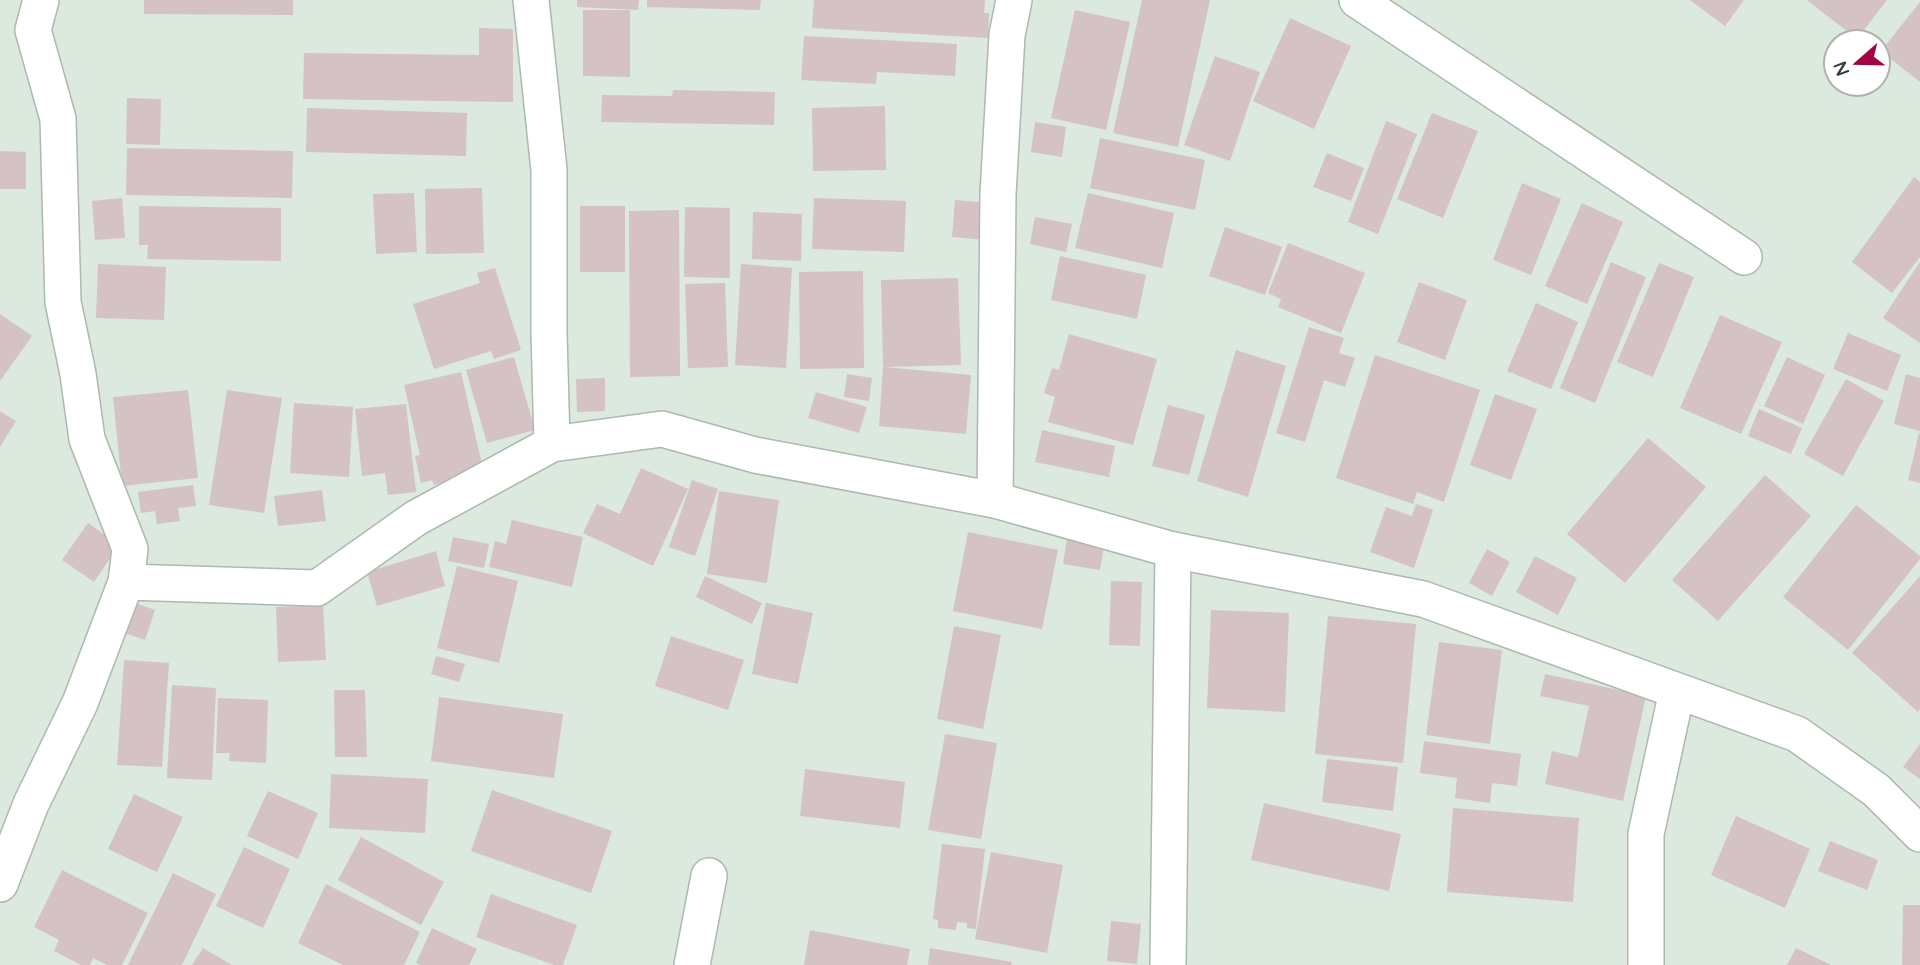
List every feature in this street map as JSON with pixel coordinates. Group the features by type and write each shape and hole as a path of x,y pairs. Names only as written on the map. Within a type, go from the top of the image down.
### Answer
{"street":[{"path":"0,884 31,804 80,703 126,582 130,549 87,439 78,374 63,302 58,119 33,30 41,0"},
{"path":"531,0 549,170 552,444"},
{"path":"995,500 998,194 1007,35 1013,0"},
{"path":"1357,0 1744,257"},
{"path":"126,582 317,588 416,517 552,444 662,429 755,455 995,500 1173,550 1423,599 1797,734 1876,790 1920,834"},
{"path":"1168,965 1173,550"},
{"path":"1646,965 1646,834 1677,691"},
{"path":"692,965 709,876"}],"building":[{"path":"144,0 293,0 293,15 144,14"},
{"path":"577,0 639,0 638,10 577,7"},
{"path":"647,0 761,0 760,10 647,7"},
{"path":"814,0 985,0 984,13 989,13 988,38 812,28"},
{"path":"1142,0 1210,0 1178,147 1113,133"},
{"path":"1690,0 1744,0 1725,26"},
{"path":"1807,0 1887,0 1865,28 1843,28"},
{"path":"1920,2 1920,82 1892,60 1892,37"},
{"path":"583,10 630,10 630,77 583,76"},
{"path":"1075,10 1130,22 1106,130 1051,118"},
{"path":"1290,18 1351,46 1314,129 1253,101"},
{"path":"479,28 513,29 513,102 303,99 304,53 479,55"},
{"path":"804,36 957,44 955,76 877,72 876,84 801,80"},
{"path":"1215,56 1260,72 1230,161 1184,145"},
{"path":"673,90 775,92 774,125 601,122 602,95 672,96"},
{"path":"127,98 161,99 160,145 126,144"},
{"path":"885,106 886,170 813,171 812,108"},
{"path":"307,108 467,113 466,156 306,152"},
{"path":"1432,113 1478,131 1443,218 1397,199"},
{"path":"1386,121 1417,134 1378,234 1348,222"},
{"path":"1035,122 1066,127 1062,157 1031,152"},
{"path":"1100,138 1205,160 1195,210 1090,188"},
{"path":"127,148 293,151 292,198 126,195"},
{"path":"0,151 26,152 26,189 0,189"},
{"path":"1327,153 1364,168 1351,201 1313,187"},
{"path":"1914,177 1920,182 1920,257 1892,293 1852,262"},
{"path":"1522,183 1561,199 1531,275 1493,260"},
{"path":"482,188 484,253 426,254 425,189"},
{"path":"414,193 417,252 376,254 373,194"},
{"path":"1088,193 1174,213 1162,268 1075,248"},
{"path":"122,198 125,238 95,240 92,201"},
{"path":"814,198 906,201 904,252 812,249"},
{"path":"955,200 990,203 986,240 952,237"},
{"path":"1582,203 1623,222 1587,304 1545,286"},
{"path":"139,206 281,208 281,261 147,259 148,245 139,245"},
{"path":"580,206 625,206 625,272 580,272"},
{"path":"685,207 730,208 730,278 684,277"},
{"path":"679,210 680,376 630,377 629,211"},
{"path":"753,212 802,214 801,261 752,259"},
{"path":"1035,217 1072,224 1066,252 1030,244"},
{"path":"1225,227 1282,247 1265,295 1209,276"},
{"path":"1288,243 1365,273 1341,333 1278,307 1281,299 1268,293"},
{"path":"1060,256 1146,275 1137,319 1051,300"},
{"path":"1611,262 1646,277 1595,403 1560,388"},
{"path":"1920,262 1920,343 1883,318"},
{"path":"1659,263 1694,277 1653,377 1617,362"},
{"path":"98,264 166,267 164,320 96,318"},
{"path":"741,264 792,268 786,368 735,365"},
{"path":"495,268 521,350 494,359 491,351 434,369 413,304 480,283 477,273"},
{"path":"863,271 864,368 800,369 799,272"},
{"path":"958,278 961,365 883,367 881,280"},
{"path":"1419,282 1467,300 1445,360 1397,342"},
{"path":"725,283 728,367 688,368 685,284"},
{"path":"1536,303 1578,322 1551,389 1507,371"},
{"path":"0,314 32,336 0,381"},
{"path":"1720,315 1782,342 1741,434 1680,408"},
{"path":"1309,327 1344,338 1339,353 1355,358 1345,387 1324,380 1305,442 1276,433"},
{"path":"1848,333 1901,355 1887,391 1833,369"},
{"path":"1069,334 1157,359 1133,445 1048,422 1055,397 1044,393 1052,368 1059,370"},
{"path":"1236,350 1286,366 1248,497 1197,481"},
{"path":"1375,355 1480,390 1444,502 1417,492 1413,504 1336,478"},
{"path":"514,357 535,430 487,443 466,370"},
{"path":"1787,357 1825,375 1803,424 1764,406"},
{"path":"883,367 971,375 966,434 879,426"},
{"path":"461,372 483,469 452,476 453,480 434,485 432,480 421,483 415,456 420,455 404,385"},
{"path":"847,374 872,378 869,401 844,397"},
{"path":"1906,374 1920,378 1920,431 1894,424"},
{"path":"605,378 605,411 577,412 576,379"},
{"path":"1846,379 1884,401 1843,476 1804,454"},
{"path":"188,390 198,478 122,486 113,397"},
{"path":"227,390 282,398 264,513 209,505"},
{"path":"816,392 867,407 859,433 808,418"},
{"path":"1495,394 1537,409 1511,480 1470,465"},
{"path":"294,403 353,407 349,477 290,473"},
{"path":"406,404 416,492 388,495 385,473 362,476 355,409"},
{"path":"1168,405 1205,415 1189,475 1152,466"},
{"path":"1759,409 1802,428 1791,454 1748,436"},
{"path":"0,411 16,421 0,447"},
{"path":"1042,430 1115,446 1109,477 1035,462"},
{"path":"1920,433 1920,483 1908,480"},
{"path":"1648,438 1706,487 1625,583 1567,534"},
{"path":"641,468 688,489 653,566 583,533 597,504 620,514"},
{"path":"1765,475 1811,516 1718,621 1672,580"},
{"path":"692,480 718,489 695,556 669,547"},
{"path":"193,485 196,506 178,508 180,521 157,524 155,511 141,513 138,492"},
{"path":"322,490 326,521 278,526 274,496"},
{"path":"719,491 779,500 767,583 707,574"},
{"path":"1416,504 1433,510 1414,568 1370,552 1386,507 1412,516"},
{"path":"1856,505 1920,556 1920,559 1848,650 1783,597"},
{"path":"512,520 583,537 572,587 489,567 495,541 506,544"},
{"path":"88,523 119,545 94,582 62,560"},
{"path":"968,532 1058,550 1042,629 953,611"},
{"path":"1068,533 1105,540 1100,570 1063,564"},
{"path":"453,537 489,544 484,568 448,561"},
{"path":"1487,549 1510,562 1492,596 1469,583"},
{"path":"436,551 445,586 377,606 367,572"},
{"path":"1535,556 1577,578 1558,615 1516,592"},
{"path":"457,566 518,581 499,663 437,648"},
{"path":"705,576 762,603 752,624 696,597"},
{"path":"1920,576 1920,709 1918,712 1852,653"},
{"path":"1111,581 1142,582 1140,646 1109,645"},
{"path":"129,601 155,610 145,640 119,631"},
{"path":"766,603 813,613 798,684 752,674"},
{"path":"323,605 326,660 278,662 276,607"},
{"path":"1211,610 1289,613 1285,712 1207,708"},
{"path":"1328,616 1416,624 1403,763 1315,754"},
{"path":"954,626 1001,635 983,729 937,719"},
{"path":"671,636 744,660 728,710 655,686"},
{"path":"1439,642 1502,650 1490,744 1426,735"},
{"path":"436,656 465,664 459,682 431,674"},
{"path":"124,660 169,663 162,767 117,765"},
{"path":"1545,674 1646,696 1623,801 1545,784 1552,751 1578,757 1589,706 1540,696"},
{"path":"172,685 216,688 212,780 167,778"},
{"path":"334,690 365,690 367,757 335,757"},
{"path":"439,697 563,714 554,778 431,761"},
{"path":"218,698 268,700 266,763 229,761 230,753 216,753"},
{"path":"945,734 997,743 981,839 928,830"},
{"path":"1424,741 1521,754 1517,786 1492,783 1490,803 1455,798 1457,778 1420,773"},
{"path":"1920,744 1920,779 1903,767"},
{"path":"1327,759 1398,767 1393,811 1322,802"},
{"path":"805,769 905,782 900,828 800,816"},
{"path":"331,774 428,779 425,833 329,828"},
{"path":"492,790 612,831 591,893 471,851"},
{"path":"268,791 318,813 298,859 247,836"},
{"path":"134,794 183,817 157,872 108,849"},
{"path":"1264,803 1401,834 1389,891 1251,860"},
{"path":"1453,808 1579,818 1573,902 1447,892"},
{"path":"1736,816 1810,849 1785,908 1711,875"},
{"path":"361,837 444,882 421,925 338,880"},
{"path":"1830,841 1878,860 1867,890 1818,871"},
{"path":"942,844 985,849 976,929 967,928 967,923 957,922 956,930 938,928 938,920 933,919"},
{"path":"244,847 290,869 263,928 216,906"},
{"path":"991,852 1063,865 1047,953 975,939"},
{"path":"62,870 148,913 122,965 107,965 93,958 90,965 81,965 54,951 59,940 34,927"},
{"path":"173,873 216,894 182,965 128,965"},
{"path":"326,884 420,932 404,965 343,965 298,943"},
{"path":"491,894 577,925 563,965 554,965 476,937"},
{"path":"1903,905 1920,905 1920,965 1902,965"},
{"path":"1111,921 1141,924 1137,964 1107,961"},
{"path":"432,928 477,949 469,965 416,963"},
{"path":"810,930 910,949 907,965 804,965"},
{"path":"203,948 232,965 192,965"},
{"path":"930,948 1012,962 1011,965 928,965"},
{"path":"1796,948 1831,965 1787,965"}]}
